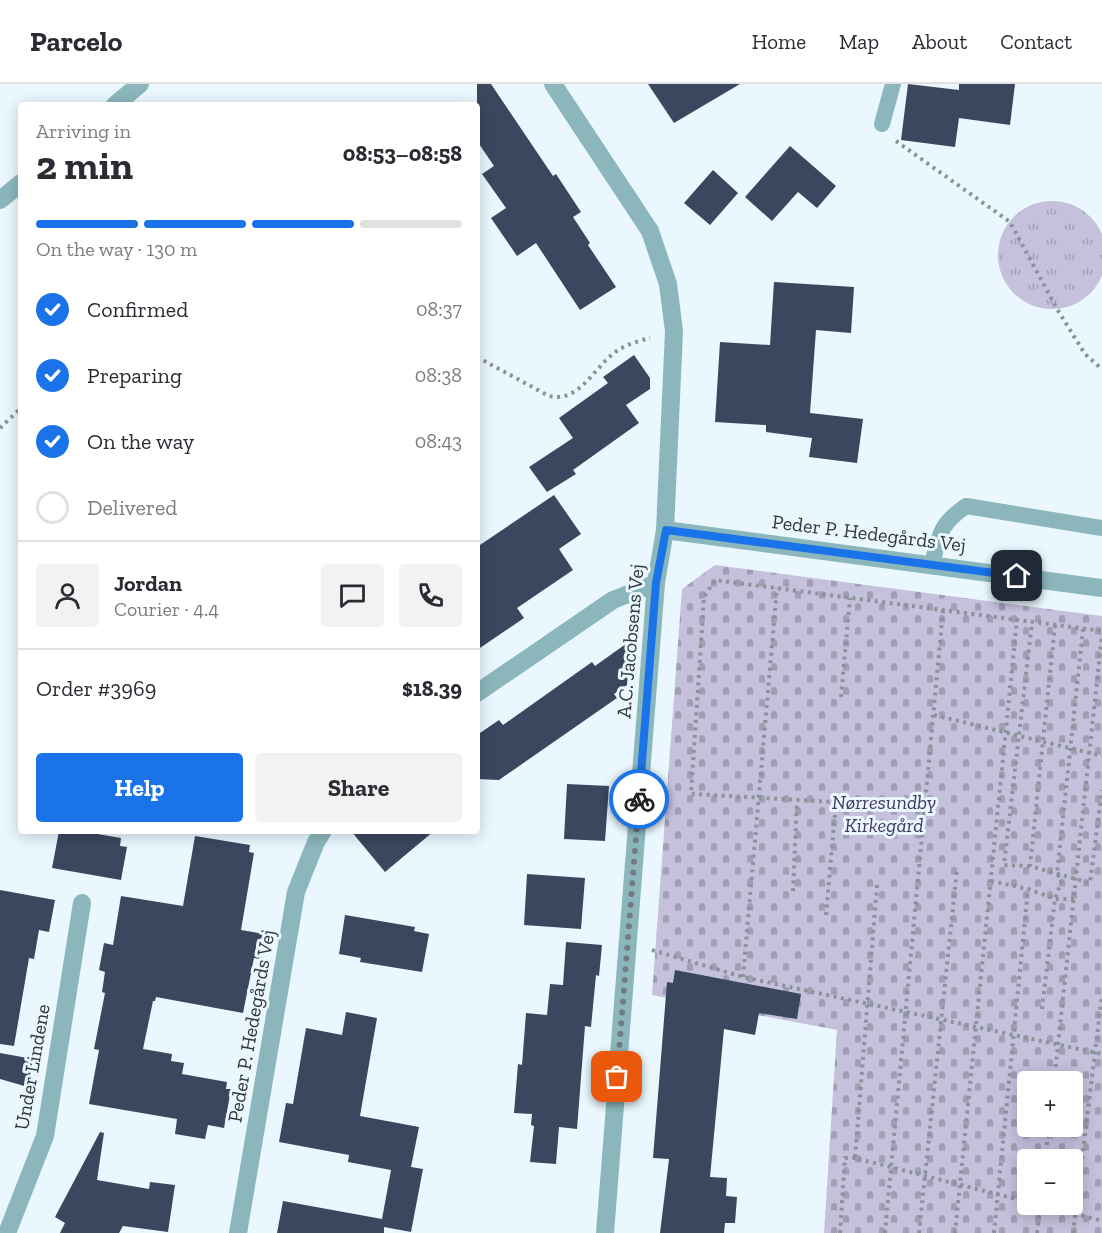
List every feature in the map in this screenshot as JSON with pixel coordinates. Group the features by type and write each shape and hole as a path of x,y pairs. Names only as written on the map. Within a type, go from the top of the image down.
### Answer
{"street":[{"path":"119,102 140,84"},
{"name":"A.C. Jacobsens Vej","path":"554,84 650,231 668,284 674,331 666,530 656,583 605,1233"},
{"path":"0,200 18,185"},
{"name":"Peder P. Hedegårds Vej","path":"666,530 1102,588"},
{"path":"480,691 613,600 656,583"},
{"name":"Peder P. Hedegårds Vej","path":"238,1233 296,892 321,834"},
{"name":"Under Lindene","path":"7,1233 45,1136 82,903"}],"lane":[{"path":"882,124 893,84"},
{"path":"932,564 941,529 952,516 966,506 1102,528"}],"path":[{"path":"882,124 887,134 1010,222 1057,309 1085,354 1102,369"},
{"path":"480,359 549,396 561,398 575,393 615,352 637,342 674,331"},
{"path":"0,428 18,411"},
{"path":"826,915 836,802 691,794 704,597 715,580 1102,633 1055,1071"},
{"path":"743,977 777,588"},
{"path":"841,697 850,597"},
{"path":"885,1233 943,610"},
{"path":"955,1233 1017,620"},
{"path":"1032,622 1004,865 1030,866 1090,883 1102,790"},
{"path":"1030,866 1055,625"},
{"path":"1042,1009 1055,899 1062,880 1057,874 1083,629"},
{"path":"934,716 1102,756"},
{"path":"793,891 797,801"},
{"path":"919,1233 957,869"},
{"path":"991,881 1028,889 1055,899 1074,899"},
{"path":"855,1158 877,885"},
{"path":"994,1233 1028,889"},
{"path":"628,942 743,977 1102,1054"},
{"path":"1083,1154 1102,995"},
{"path":"840,1233 844,1158 855,1158 1017,1199"},
{"path":"1037,1233 1038,1215"},
{"path":"1073,1233 1076,1215"},
{"path":"1080,1215 1102,1221"}],"green space":[{"path":"1052,201 1073,205 1090,217 1102,234 1102,276 1090,293 1073,305 1052,309 1031,305 1014,293 1002,276 998,255 1002,234 1014,217 1031,205"},
{"name":"Nørresundby Kirkegård","path":"715,565 1102,616 1102,1233 824,1233 837,1030 652,995 682,589"}],"building":[{"path":"477,84 491,84 553,176 556,174 581,212 573,217 590,243 588,245 616,287 580,310 536,243 517,256 491,218 506,208 482,174 494,166 480,145 480,102 477,102"},
{"path":"648,84 740,84 674,123"},
{"path":"908,84 959,90 959,84 1015,84 1010,125 959,118 955,147 901,140"},
{"path":"790,146 836,186 817,208 798,192 772,221 745,197"},
{"path":"713,170 738,193 710,225 684,203"},
{"path":"774,282 854,287 851,333 816,330 810,413 863,419 857,463 809,457 812,438 766,432 766,425 715,422 720,342 770,345"},
{"path":"634,355 650,378 650,389 626,405 639,423 573,470 576,474 547,492 529,467 573,438 559,418 608,383 603,377"},
{"path":"554,495 581,534 559,549 573,570 517,608 524,618 480,648 480,545"},
{"path":"630,641 627,685 614,694 617,698 499,780 480,779 480,733 499,720 503,725 592,662 595,666"},
{"path":"567,784 609,786 605,841 564,839"},
{"path":"58,834 98,834 121,838 120,846 127,847 121,880 52,868"},
{"path":"353,834 430,834 385,872"},
{"path":"195,836 250,845 249,852 254,853 241,930 264,934 260,959 254,958 243,1013 156,997 153,1001 143,1049 172,1054 171,1061 184,1063 182,1074 227,1082 226,1089 231,1089 224,1128 208,1125 205,1139 175,1134 177,1119 89,1104 99,1050 94,1049 105,993 102,992 105,972 99,970 104,943 113,945 121,896 183,906"},
{"path":"527,874 585,878 581,929 524,925"},
{"path":"0,890 55,900 49,932 39,930 34,959 29,958 14,1046 0,1044"},
{"path":"345,915 415,927 414,931 429,934 422,972 360,962 361,958 339,954"},
{"path":"566,942 602,945 599,976 596,975 591,1027 585,1026 577,1129 559,1127 556,1164 530,1162 534,1126 531,1125 532,1114 514,1113 518,1064 522,1065 526,1013 547,1015 550,984 563,985"},
{"path":"675,970 801,994 797,1019 759,1013 755,1035 724,1029 710,1177 727,1178 726,1196 737,1197 735,1223 725,1223 724,1233 660,1233 669,1159 653,1158 667,982 673,983"},
{"path":"346,1012 377,1018 360,1116 419,1127 411,1167 423,1169 411,1232 384,1227 384,1233 277,1233 283,1201 382,1219 391,1170 348,1162 349,1155 279,1142 286,1103 293,1104 306,1028 342,1035"},
{"path":"0,1053 33,1059 28,1087 0,1079"},
{"path":"100,1132 104,1133 97,1180 149,1189 150,1182 175,1185 168,1232 123,1226 119,1233 60,1233 65,1223 55,1217"}],"way so far":[{"path":"617,1077 639,799"}],"route":[{"path":"639,799 656,583 666,530 1017,576"}]}
